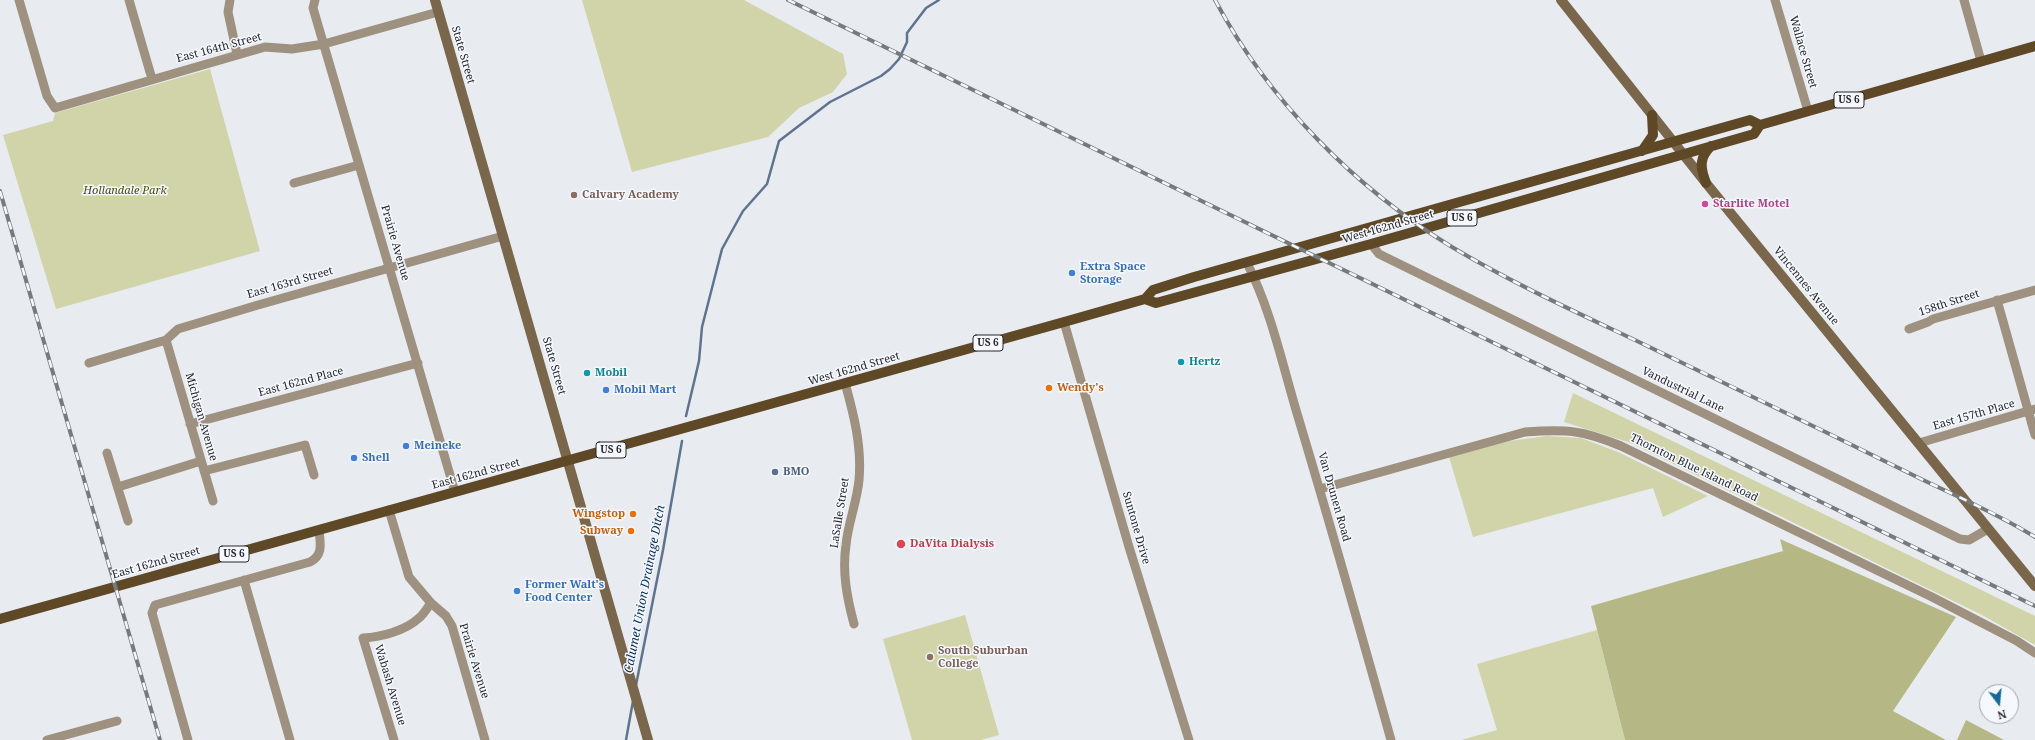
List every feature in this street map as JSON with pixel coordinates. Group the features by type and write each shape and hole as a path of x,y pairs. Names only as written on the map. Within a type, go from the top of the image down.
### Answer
{"main road":[{"name":"US 6","path":"1683,154 1754,134 1760,125 2035,46"},
{"path":"1642,151 1653,135 1652,115"},
{"name":"US 6","path":"1673,142 1750,120 1760,125"},
{"name":"West 162nd Street","path":"569,461 1145,299 1153,290 1673,142"},
{"path":"1706,183 1701,164 1705,152 1711,146"},
{"name":"West 162nd Street","path":"1145,299 1156,303 1254,277 1683,154"},
{"path":"1365,229 1371,244"},
{"name":"East 162nd Street","path":"0,619 569,461"}],"street":[{"name":"East 164th Street","path":"19,0 47,96 55,108 265,46 292,49 324,44 438,12"},
{"path":"129,0 152,79"},
{"path":"230,0 228,12 237,54"},
{"name":"Prairie Avenue","path":"315,0 313,8 455,492"},
{"name":"State Street","path":"435,0 624,652 648,740"},
{"name":"Vincennes Avenue","path":"1561,0 1706,183 2035,586"},
{"name":"Wallace Street","path":"1775,0 1808,111"},
{"path":"1964,0 1981,61"},
{"path":"294,183 359,165"},
{"name":"East 163rd Street","path":"89,363 166,340 178,329 389,267 503,236"},
{"name":"Vandustrial Lane","path":"1371,244 1379,254 1960,539 1969,540 1988,530"},
{"name":"Van Drunen Road","path":"1247,263 1254,277 1270,323 1320,489 1391,740"},
{"name":"158th Street","path":"1909,329 1933,319 2035,290"},
{"path":"1997,300 2032,410 2035,435"},
{"name":"Suntone Drive","path":"1064,322 1129,547 1188,740"},
{"name":"Michigan Avenue","path":"166,340 213,501"},
{"name":"East 162nd Place","path":"190,424 418,363"},
{"name":"LaSalle Street","path":"845,383 854,418 858,446 859,480 846,546 844,572 848,602 854,624"},
{"name":"East 157th Place","path":"1919,443 2032,410"},
{"name":"Thornton Blue Island Road","path":"1320,489 1525,432 1556,430 1575,431 1594,435 1621,446 1932,597 2017,641 2035,653"},
{"path":"204,471 305,445 314,475"},
{"path":"108,453 128,521"},
{"path":"118,487 201,461"},
{"name":"Prairie Avenue","path":"389,510 409,577 431,603 446,616 452,626 485,740"},
{"path":"188,740 152,614 155,605 316,559 320,552 319,530"},
{"path":"244,580 290,740"},
{"name":"Wabash Avenue","path":"394,740 363,638 385,634 410,624 419,618 431,603"},
{"path":"47,740 117,721"}],"green space":[{"path":"582,0 744,0 843,54 847,74 833,92 799,108 768,137 632,172"},
{"name":"Hollandale Park","path":"210,69 260,251 56,309 3,135 53,121 55,113"},
{"path":"1573,393 2035,616 2035,645 1982,615 1631,443 1564,422"},
{"path":"1547,436 1581,438 1618,452 1708,496 1663,517 1653,488 1473,537 1449,457 1502,442"},
{"path":"1780,539 1956,617 1893,711 1946,740 1625,740 1591,606 1783,551"},
{"path":"965,615 999,735 981,740 912,740 883,639"},
{"path":"1597,630 1625,740 1461,740 1497,730 1477,664"},
{"path":"1966,720 2004,740 1957,740"}],"waterway":[{"name":"Calumet Union Drainage Ditch","path":"686,416 699,361 702,327 722,249 743,211 767,184 779,141 830,102 881,76 890,69 899,59 907,42 907,33 926,8 939,0"},
{"name":"Calumet Union Drainage Ditch","path":"636,685 663,550 682,441"},
{"name":"Calumet Union Drainage Ditch","path":"626,740 633,701"}],"railway":[{"path":"788,0 2035,606"},
{"path":"1215,0 1261,73 1288,107 1317,139 1349,170 1416,224 1452,247 1521,285 1978,506 2035,537"},
{"path":"0,191 160,740"}],"place":[{"name":"Calvary Academy","path":"574,195"},
{"name":"Starlite Motel","path":"1705,204"},
{"name":"Extra Space Storage","path":"1072,273"},
{"name":"Hertz","path":"1181,362"},
{"name":"Mobil","path":"587,373"},
{"name":"Wendy's","path":"1049,388"},
{"name":"Mobil Mart","path":"606,390"},
{"name":"Meineke","path":"406,446"},
{"name":"Shell","path":"354,458"},
{"name":"BMO","path":"775,472"},
{"name":"Wingstop","path":"633,514"},
{"name":"Subway","path":"631,531"},
{"name":"DaVita Dialysis","path":"901,544"},
{"name":"Former Walt's Food Center","path":"517,591"},
{"name":"South Suburban College","path":"930,657"}]}
